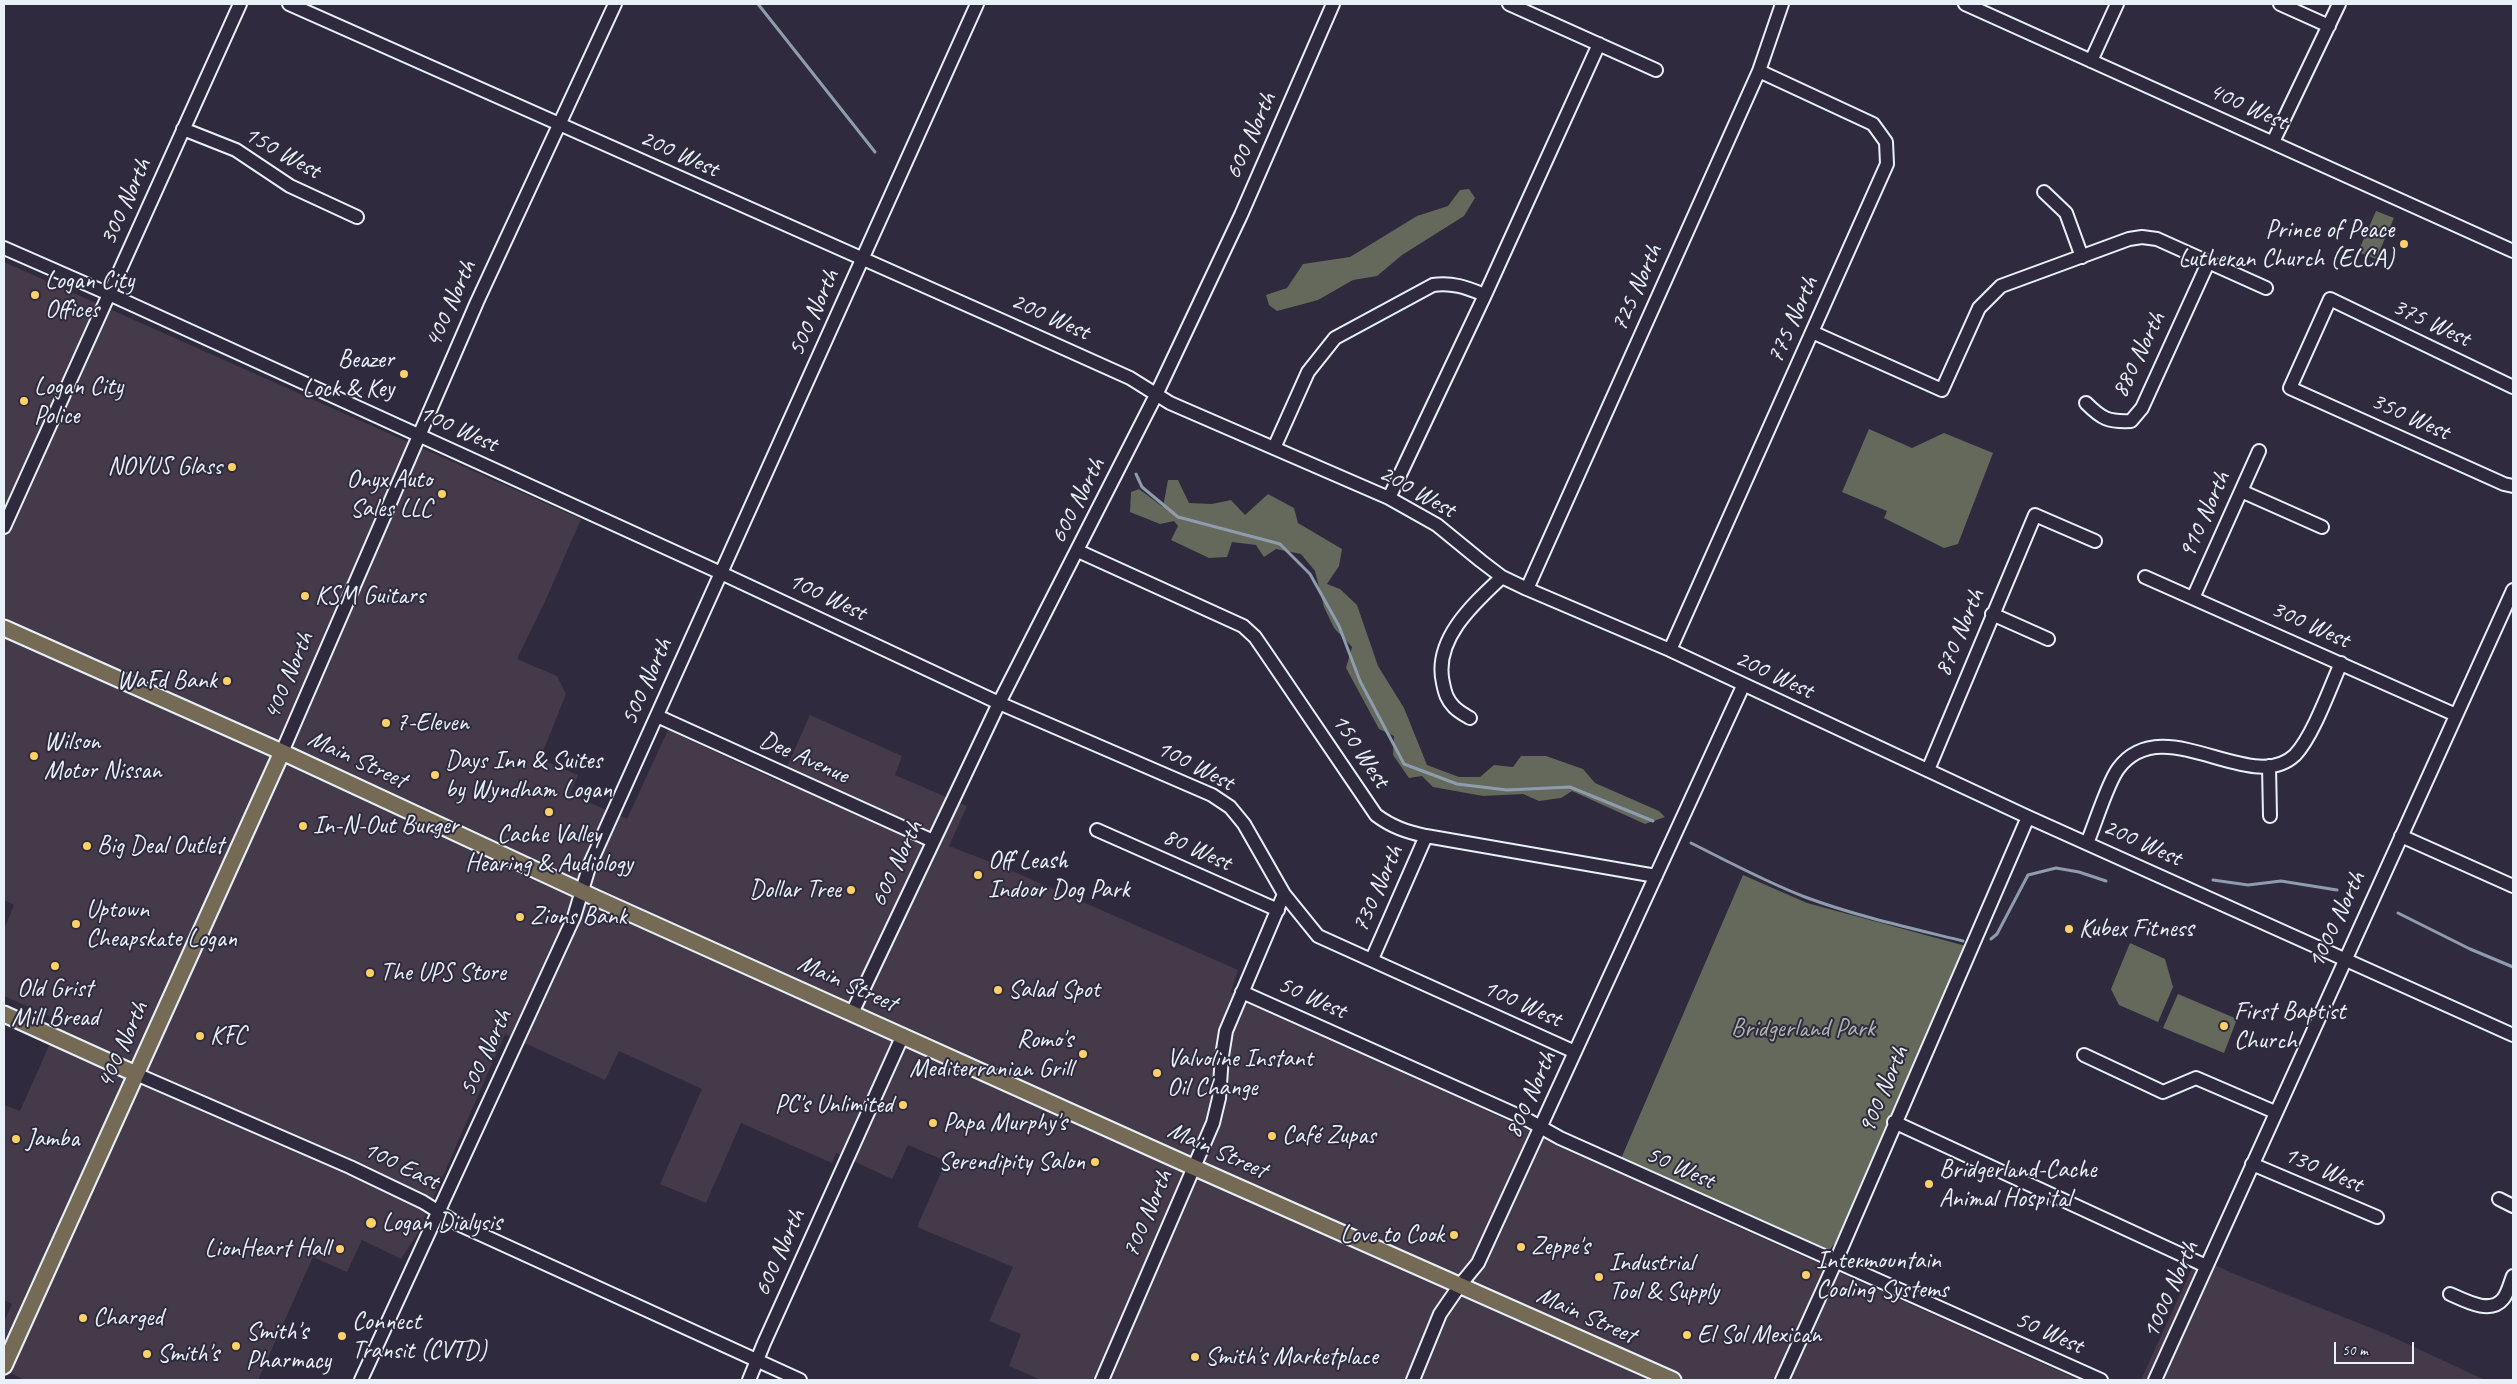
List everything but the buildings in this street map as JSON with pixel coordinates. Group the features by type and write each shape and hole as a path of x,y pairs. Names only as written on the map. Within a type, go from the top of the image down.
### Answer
{"main road":[{"name":"Main Street","path":"4,628 282,752 582,891 1193,1167 1673,1380"},
{"name":"400 North","path":"4,1366 282,752"},
{"name":"100 East","path":"4,1014 136,1074"}],"street":[{"name":"300 North","path":"4,527 240,4"},
{"name":"200 West","path":"289,4 1130,378 1156,395 1389,498 1437,525 1502,576 1527,589 1670,650 1742,686 2028,817 2513,1035"},
{"name":"400 North","path":"282,752 418,436 615,4"},
{"name":"500 North","path":"361,1380 574,917 590,864 977,4"},
{"name":"600 North","path":"852,1013 999,703 1078,552 1156,395 1241,215 1333,4"},
{"path":"1509,4 1656,70"},
{"name":"725 North","path":"1527,589 1758,71 1782,4"},
{"name":"400 West","path":"1965,4 2513,251"},
{"path":"2091,61 2117,4"},
{"path":"2280,4 2329,26"},
{"path":"2272,142 2339,4"},
{"path":"1389,498 1485,295 1599,44"},
{"name":"775 North","path":"1670,650 1887,164 1886,142 1873,124 1758,71"},
{"name":"150 West","path":"183,129 236,150 290,186 357,217"},
{"path":"2044,192 2066,212 2082,257"},
{"path":"1812,332 1942,390 1980,308 1989,295 2001,286 2129,240 2142,237 2157,240 2266,288"},
{"name":"100 West","path":"4,248 721,573 999,703 1212,795 1230,807 1244,824 1284,894 1318,936 1575,1052"},
{"name":"880 North","path":"2086,403 2099,416 2113,422 2130,420 2142,408 2208,263"},
{"path":"1274,448 1308,372 1335,338 1433,285 1446,283 1462,286 1485,295"},
{"name":"375 West","path":"2290,388 2330,299 2513,387"},
{"name":"350 West","path":"2290,388 2504,484 2513,486"},
{"name":"910 North","path":"2193,598 2259,451"},
{"path":"2241,491 2322,527"},
{"name":"870 North","path":"1928,770 2035,515 2095,541"},
{"name":"150 West","path":"1078,552 1243,626 1255,637 1376,815 1403,831 1656,876"},
{"path":"1470,718 1454,707 1446,696 1441,674 1443,651 1448,638 1502,576"},
{"name":"300 West","path":"2145,577 2456,715"},
{"name":"1000 North","path":"2155,1380 2344,959 2513,590"},
{"path":"1992,614 2048,639"},
{"path":"2087,843 2117,770 2135,752 2163,746 2252,765 2269,766 2280,764 2294,756 2306,741 2341,663"},
{"name":"800 North","path":"1413,1380 1440,1314 1478,1263 1742,686"},
{"name":"Dee Avenue","path":"657,716 933,841"},
{"path":"2269,766 2270,816"},
{"name":"900 North","path":"1782,1380 1835,1263 1894,1122 2028,817"},
{"name":"80 West","path":"1097,830 1278,910"},
{"name":"730 North","path":"1372,959 1426,836"},
{"path":"2400,836 2513,886"},
{"name":"700 North","path":"1102,1380 1213,1123 1219,1098 1226,1031 1284,894"},
{"name":"50 West","path":"1242,992 1835,1263 2101,1380"},
{"name":"600 North","path":"749,1380 903,1035"},
{"path":"2084,1055 2163,1092 2196,1078 2275,1112"},
{"name":"100 East","path":"136,1074 350,1167 438,1211 458,1224 534,1260 800,1380"},
{"path":"1894,1122 2206,1266"},
{"name":"130 West","path":"2252,1164 2377,1218"},
{"path":"2499,1199 2513,1206"},
{"path":"2450,1294 2471,1303 2489,1306 2503,1300 2513,1276"}],"shaded area":[{"path":"4,262 581,519 547,597 517,659 557,676 566,694 540,759 578,775 570,794 627,819 668,730 780,782 810,715 902,756 895,775 967,806 949,846 1003,867 1238,970 1231,992 1711,1215 2079,1380 1041,1380 1009,1366 1021,1334 989,1321 1013,1267 917,1227 946,1161 908,1145 892,1179 836,1153 832,1163 741,1123 706,1203 660,1184 702,1089 619,1051 605,1080 505,1034 418,1233 401,1259 362,1240 347,1272 313,1257 258,1380 25,1380 4,1370 4,1322 12,1304 4,1300 4,1105 20,1111 60,1021 4,996 4,929 14,905 4,900"},
{"path":"2197,1257 2232,1273 2386,1334 2485,1380 2141,1380"}],"green space":[{"path":"1469,189 1475,198 1464,216 1402,255 1377,276 1353,280 1318,300 1277,311 1269,305 1266,295 1287,288 1303,264 1350,257 1417,216 1448,206 1460,190"},
{"path":"2376,211 2394,218 2376,259 2358,252"},
{"path":"1869,429 1912,448 1944,433 1993,453 1958,544 1944,548 1884,518 1887,511 1842,492"},
{"path":"1168,480 1178,480 1189,503 1212,504 1231,500 1245,515 1268,494 1294,508 1298,523 1342,549 1339,566 1327,584 1340,589 1357,605 1378,666 1404,708 1427,765 1459,777 1480,777 1494,765 1513,767 1521,756 1546,756 1583,769 1595,783 1659,811 1665,817 1645,824 1572,791 1561,798 1539,801 1523,794 1483,796 1433,787 1422,776 1409,778 1393,755 1394,736 1379,729 1346,668 1352,647 1334,628 1324,607 1315,571 1301,554 1276,549 1264,557 1256,545 1232,542 1227,557 1209,558 1171,540 1178,526 1174,521 1160,524 1130,512 1131,492 1139,489 1163,507"},
{"name":"Bridgerland Park","path":"1743,875 1807,903 1966,946 1838,1240 1830,1249 1823,1251 1620,1161"},
{"path":"2130,943 2165,959 2173,987 2158,1022 2119,1005 2111,989"},
{"path":"2178,994 2237,1019 2224,1053 2163,1028"}],"waterway":[{"path":"758,4 875,152"},
{"path":"1136,474 1142,487 1178,517 1280,544 1310,574 1339,626 1360,681 1404,764 1457,784 1507,790 1570,787 1653,821"},
{"path":"1691,843 1790,891 1824,904 1863,916 1963,941"},
{"path":"1991,939 1997,934 2028,875 2056,868 2079,872 2106,881"},
{"path":"2213,880 2248,885 2281,881 2337,890"},
{"path":"2398,913 2470,949 2513,967"}],"place":[{"name":"Prince of Peace Lutheran Church (ELCA)","path":"2404,244"},
{"name":"Logan City Offices","path":"35,295"},
{"name":"Beazer Lock & Key","path":"404,374"},
{"name":"Logan City Police","path":"24,401"},
{"name":"NOVUS Glass","path":"232,467"},
{"name":"Onyx Auto Sales LLC","path":"442,494"},
{"name":"KSM Guitars","path":"305,596"},
{"name":"WaFd Bank","path":"227,681"},
{"name":"7-Eleven","path":"386,723"},
{"name":"Wilson Motor Nissan","path":"34,756"},
{"name":"Days Inn & Suites by Wyndham Logan","path":"435,775"},
{"name":"Cache Valley Hearing & Audiology","path":"549,812"},
{"name":"In-N-Out Burger","path":"303,826"},
{"name":"Big Deal Outlet","path":"87,846"},
{"name":"Off Leash Indoor Dog Park","path":"978,875"},
{"name":"Dollar Tree","path":"851,890"},
{"name":"Zions Bank","path":"520,917"},
{"name":"Uptown Cheapskate Logan","path":"76,924"},
{"name":"Kubex Fitness","path":"2069,929"},
{"name":"Old Grist Mill Bread","path":"55,966"},
{"name":"The UPS Store","path":"370,973"},
{"name":"Salad Spot","path":"998,990"},
{"name":"First Baptist Church","path":"2224,1026"},
{"name":"KFC","path":"200,1036"},
{"name":"Romo's Mediterranian Grill","path":"1083,1054"},
{"name":"Valvoline Instant Oil Change","path":"1157,1073"},
{"name":"PC's Unlimited","path":"903,1105"},
{"name":"Papa Murphy's","path":"933,1123"},
{"name":"Café Zupas","path":"1272,1136"},
{"name":"Jamba","path":"16,1139"},
{"name":"Serendipity Salon","path":"1095,1162"},
{"name":"Bridgerland-Cache Animal Hospital","path":"1929,1184"},
{"name":"Logan Dialysis","path":"371,1223"},
{"name":"Love to Cook","path":"1454,1235"},
{"name":"Zeppe's","path":"1521,1247"},
{"name":"LionHeart Hall","path":"340,1249"},
{"name":"Intermountain Cooling Systems","path":"1806,1275"},
{"name":"Industrial Tool & Supply","path":"1599,1277"},
{"name":"Charged","path":"83,1318"},
{"name":"El Sol Mexican","path":"1687,1335"},
{"name":"Connect Transit (CVTD)","path":"342,1336"},
{"name":"Smith's Pharmacy","path":"236,1346"},
{"name":"Smith's","path":"147,1354"},
{"name":"Smith's Marketplace","path":"1195,1357"}]}
